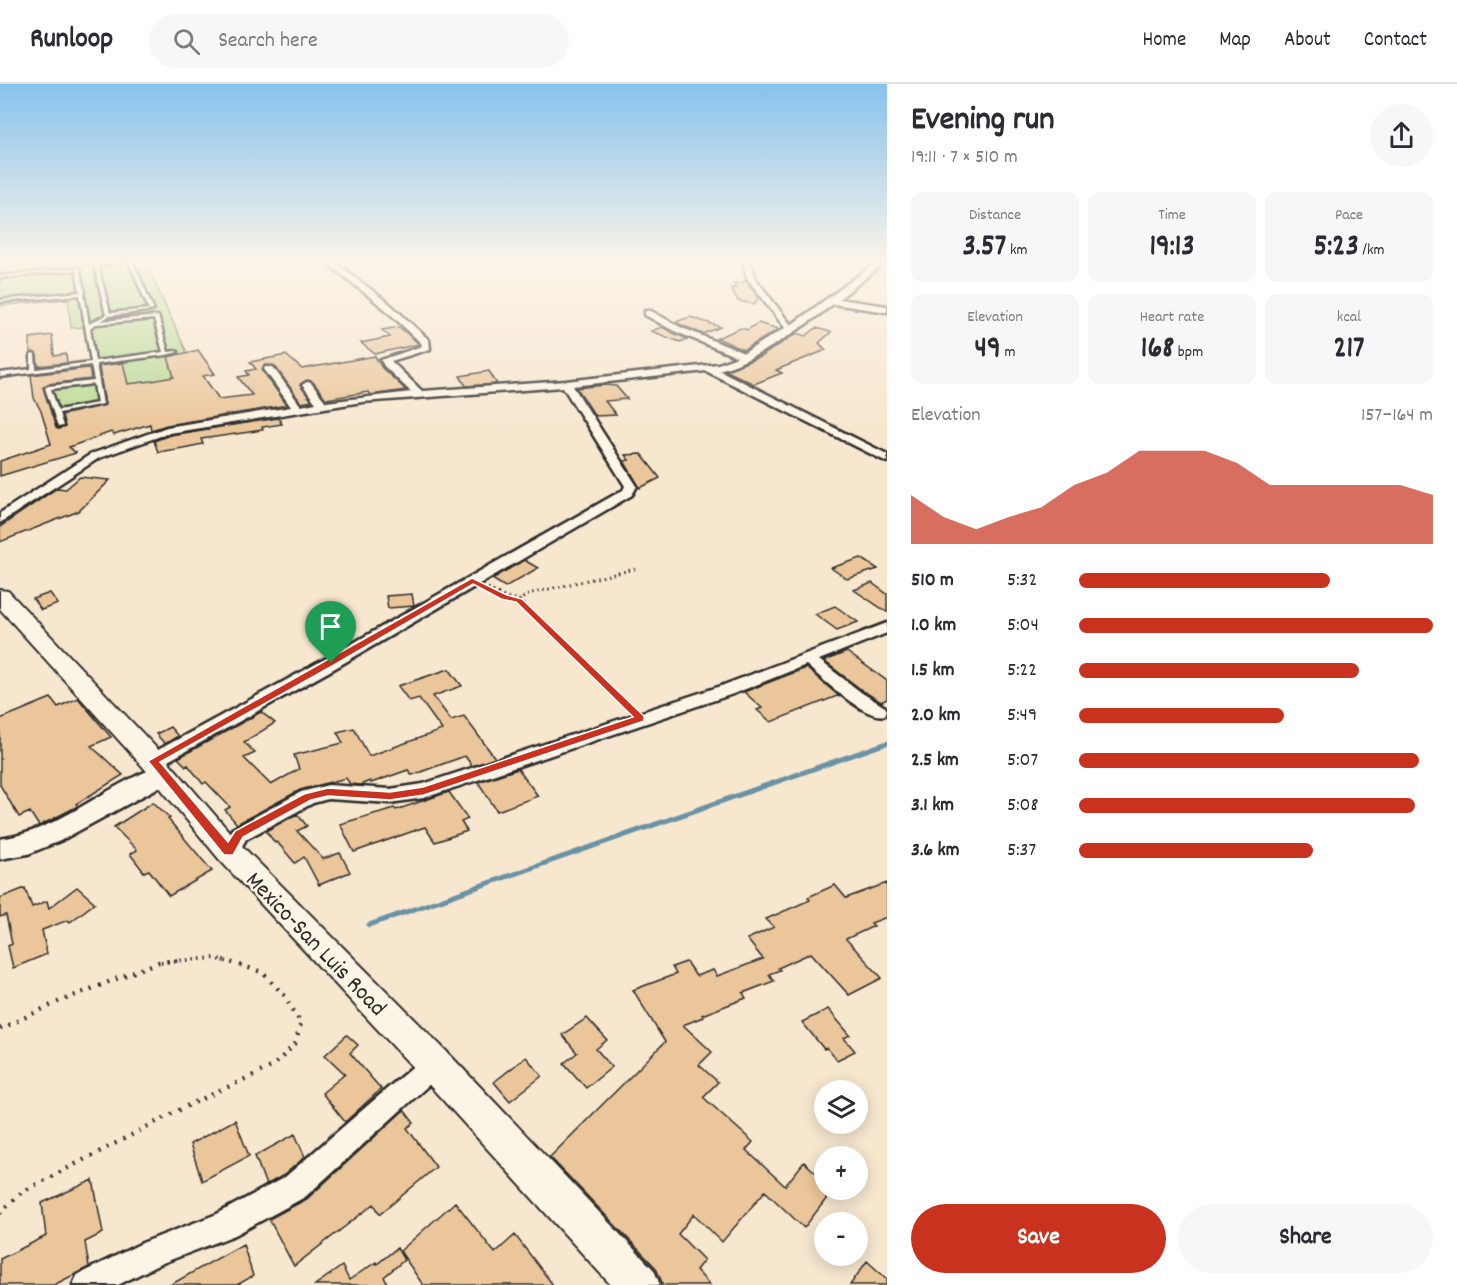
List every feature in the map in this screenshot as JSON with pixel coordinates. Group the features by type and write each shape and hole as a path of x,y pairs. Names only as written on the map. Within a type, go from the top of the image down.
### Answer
{"main road":[{"name":"Mexico-San Luis Road","path":"0,596 159,767 228,851 434,1064 639,1285"}],"street":[{"path":"400,318 426,342 427,347 386,360 387,364 419,394"},
{"path":"657,318 677,329 744,357"},
{"path":"782,318 791,330"},
{"path":"0,519 80,465 132,441 167,430 297,408 419,394 566,384 710,369 733,363 808,318"},
{"path":"269,369 297,408"},
{"path":"710,369 764,393 835,433 887,458"},
{"path":"0,849 51,837 159,767 331,663 628,492 631,486 566,384"},
{"path":"289,395 310,388 323,405"},
{"path":"228,851 239,834 308,797 328,792 390,796 424,791 727,690 887,628"},
{"path":"808,659 856,697 879,711"},
{"path":"87,1285 152,1253 225,1225 295,1187 434,1064"}],"lane":[{"path":"56,412 99,405 86,318"},
{"path":"88,327 102,318"},
{"path":"93,323 145,318"},
{"path":"156,318 166,354"},
{"path":"0,375 176,352"},
{"path":"33,355 34,370"},
{"path":"60,426 48,388 95,382"}],"path":[{"path":"519,600 532,593 635,569"},
{"path":"472,580 504,597 519,600 640,718"},
{"path":"0,1029 58,1002 159,962 214,958 262,972 284,995 301,1023 295,1044 273,1066 187,1106 22,1192 0,1213"}],"green space":[{"path":"70,318 171,318 199,379 121,412 67,427 49,388 94,383 86,327 71,328"}],"building":[{"path":"693,318 721,327 703,334 675,322"},
{"path":"758,323 779,329 744,350 717,338 741,328 747,330"},
{"path":"399,327 419,344 375,354 361,343 390,337 382,330"},
{"path":"662,327 688,339 680,342 651,331"},
{"path":"816,328 831,332 819,343 826,350 776,370 782,373 754,384 725,370 760,357 797,333 806,336"},
{"path":"52,335 54,356 66,354 67,363 38,366 37,355 34,352 30,353 30,338"},
{"path":"198,350 215,374 203,376 219,399 252,395 238,377 249,375 246,371 256,369 250,362 286,355 302,369 375,356 382,368 406,390 370,395 368,392 326,399 313,382 308,380 300,385 312,401 301,403 275,366 265,365 262,370 287,405 167,425 151,430 150,424 114,435 111,432 69,447 76,453 0,476 0,461 51,444 41,411 34,398 31,375 89,368 91,379 48,384 43,387 58,429 65,427 62,415 105,405 99,366 123,363 128,384 152,381 174,377 168,357"},
{"path":"489,371 497,384 466,386 460,376"},
{"path":"616,386 627,399 605,401 616,415 595,416 577,388"},
{"path":"278,418 282,424 262,427 263,430 201,439 203,444 183,448 158,452 154,441 170,435"},
{"path":"641,454 660,478 640,488 624,461 629,460 625,455"},
{"path":"80,477 110,480 79,511 0,542 0,527 57,488 66,489"},
{"path":"861,558 878,569 847,579 831,568"},
{"path":"524,560 538,568 505,587 492,579"},
{"path":"872,583 887,594 887,612 854,590"},
{"path":"50,593 58,604 41,610 33,599"},
{"path":"412,594 414,606 388,608 386,596"},
{"path":"835,606 858,622 837,630 815,614"},
{"path":"847,652 887,681 887,699 881,702 824,661"},
{"path":"806,668 840,697 837,696 771,722 757,710 762,708 744,692"},
{"path":"449,669 462,686 433,696 451,720 464,716 495,758 472,766 465,756 412,775 408,770 360,785 350,784 346,778 300,790 237,824 225,810 230,807 178,758 261,712 275,723 244,742 255,753 244,758 271,785 299,769 294,755 343,743 337,732 354,728 369,756 442,730 419,698 409,701 398,686"},
{"path":"51,698 58,707 78,698 111,737 91,746 123,775 76,804 78,806 39,826 30,812 19,817 0,785 0,719"},
{"path":"170,727 178,736 165,744 156,734"},
{"path":"518,769 538,796 497,811 478,782"},
{"path":"449,792 468,819 461,822 467,831 435,842 425,827 354,852 340,824 394,808 396,810"},
{"path":"153,802 170,818 168,819 212,871 169,896 149,870 144,872 130,854 137,850 114,827"},
{"path":"297,814 307,826 297,831 323,859 340,853 350,872 319,885 304,857 295,863 277,842 275,843 266,831"},
{"path":"887,883 887,917 871,923 874,926 846,939 882,978 849,995 811,953 769,974 774,981 743,993 746,998 683,1025 712,1052 699,1065 718,1082 703,1097 753,1142 746,1150 785,1186 804,1162 814,1171 814,1200 825,1200 804,1228 765,1191 722,1242 694,1214 678,1234 704,1260 696,1270 710,1285 663,1285 656,1268 550,1157 665,1042 633,990 676,974 672,967 686,962 696,976 713,970 717,976 763,959 747,939 774,927 766,919 810,900 808,897 835,885 846,898"},
{"path":"77,887 95,903 70,922 68,920 42,930 47,954 13,968 8,946 12,944 6,915 0,917 0,898 25,888 32,907 47,901 49,908"},
{"path":"828,1009 850,1035 844,1038 855,1051 837,1060 827,1048 824,1049 802,1022"},
{"path":"587,1018 607,1040 596,1049 612,1067 586,1088 564,1063 577,1053 562,1035"},
{"path":"347,1035 358,1045 350,1053 381,1089 345,1122 322,1093 345,1074 325,1055"},
{"path":"526,1057 542,1076 510,1101 494,1082"},
{"path":"404,1110 414,1123 407,1128 436,1167 380,1214 374,1204 294,1266 269,1219 307,1199"},
{"path":"235,1120 249,1156 202,1181 190,1144"},
{"path":"295,1134 305,1157 284,1175 266,1185 255,1156"},
{"path":"93,1180 103,1233 85,1242 89,1267 54,1285 0,1285 0,1259 46,1236 42,1203"},
{"path":"455,1202 495,1253 515,1235 553,1285 423,1285 400,1251"},
{"path":"243,1244 253,1276 237,1285 170,1285"},
{"path":"397,1248 404,1260 384,1277 388,1285 315,1285 342,1266 349,1280 376,1262 377,1264"},
{"path":"868,1262 887,1279 887,1285 850,1285 863,1266 868,1266"}],"waterway":[{"path":"369,925 887,743"}],"route":[{"path":"472,580 504,597 519,600 640,718 424,791 390,796 328,792 308,797 239,834 228,851 153,761 331,663 472,580"}]}
